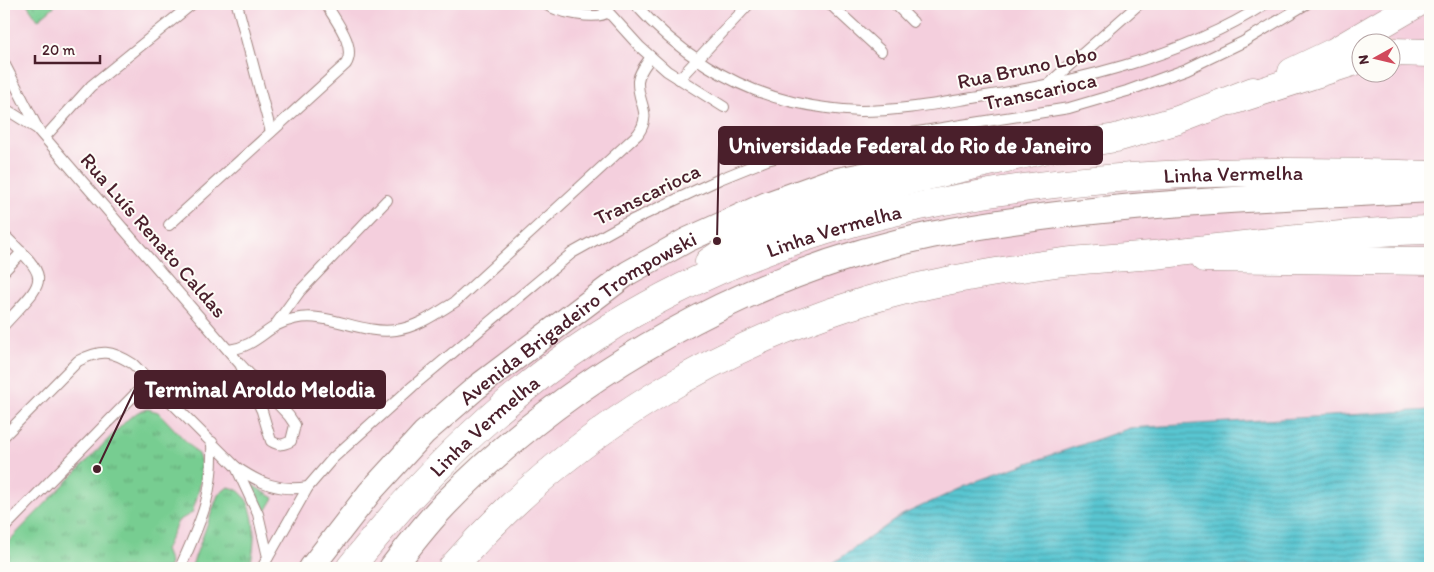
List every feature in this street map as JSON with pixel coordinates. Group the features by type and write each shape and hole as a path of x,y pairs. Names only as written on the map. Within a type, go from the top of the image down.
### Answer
{"highway":[{"name":"Avenida Brigadeiro Trompowski","path":"1051,148 1116,138 1178,120 1232,101 1334,52 1416,4"},
{"path":"1402,52 1430,53"},
{"path":"1232,101 1352,62"},
{"path":"642,310 740,240 767,226 862,194 1051,148"},
{"name":"Linha Vermelha","path":"350,568 407,499 466,439 530,384 564,359 597,336 713,272 821,232 890,211 1052,183 1185,174 1331,171 1430,175"},
{"path":"452,568 511,507 562,462 607,428 692,375 758,340 832,311 903,290 982,274 1058,263 1136,257 1368,232 1430,230"},
{"path":"1136,257 1430,262"}],"main road":[{"name":"Linha Vermelha","path":"392,568 446,503 480,470 530,427 581,388 674,332 771,285 816,268 871,250 930,235 1047,218 1174,205 1430,189"}],"street":[{"name":"Avenida Brigadeiro Trompowski","path":"311,568 370,492 424,433 477,387 628,273 687,240 767,204 828,182 892,169 1051,148"}],"lane":[{"path":"42,134 91,86 192,4"},
{"path":"237,4 271,132"},
{"path":"169,225 346,64 350,58 348,44 326,4"},
{"path":"545,4 556,10 575,14 601,16 608,12"},
{"path":"601,4 651,57 679,79 724,107"},
{"name":"Rua Bruno Lobo","path":"635,4 661,30 697,59 750,88 791,101 837,109 878,110 918,106 1044,87 1105,70 1196,40 1265,4"},
{"path":"679,79 749,4"},
{"path":"830,4 881,51"},
{"path":"895,4 912,22"},
{"path":"1044,87 1139,4"},
{"name":"Transcarioca","path":"262,568 308,487 333,458 536,281 572,253 624,224 767,160 804,150 1069,108 1127,91 1187,69 1243,42 1306,4"},
{"path":"276,324 295,318 330,318 375,329 396,330 420,322 455,302 638,134 646,117 638,82 640,74 651,57"},
{"name":"Rua Luís Renato Caldas","path":"4,63 42,134 240,364 289,416 294,425 291,441 284,445 276,445 271,441 262,411 240,364"},
{"name":"Rua Luís Renato Caldas","path":"4,108 42,134"},
{"path":"229,350 254,343 276,324 300,290 387,200"},
{"path":"4,235 37,269 38,284 36,290 4,325"},
{"path":"4,271 22,252"},
{"path":"4,436 78,361 92,354 104,352 118,355 133,364 236,466 265,484 282,488 308,487"},
{"path":"4,528 149,380"},
{"path":"180,568 204,516 211,487 212,442"},
{"path":"236,466 258,514 268,557"}],"shaded area":[{"path":"4,4 1430,4 1430,410 1130,428 979,480 902,515 826,568 4,568"}],"green space":[{"path":"27,4 57,4 38,20"},
{"path":"148,409 158,412 198,454 200,461 200,484 192,513 178,521 165,550 170,563 168,568 4,568 4,546 128,419 138,412"},
{"path":"247,482 274,498 265,513"},
{"path":"228,487 238,491 245,498 250,509 254,534 252,559 249,568 191,568 218,495"}],"water":[{"path":"1430,410 1430,568 826,568 902,515 979,480 1130,428"}],"place":[{"name":"Universidade Federal do Rio de Janeiro","path":"717,241"},
{"name":"Terminal Aroldo Melodia","path":"97,469"}]}
